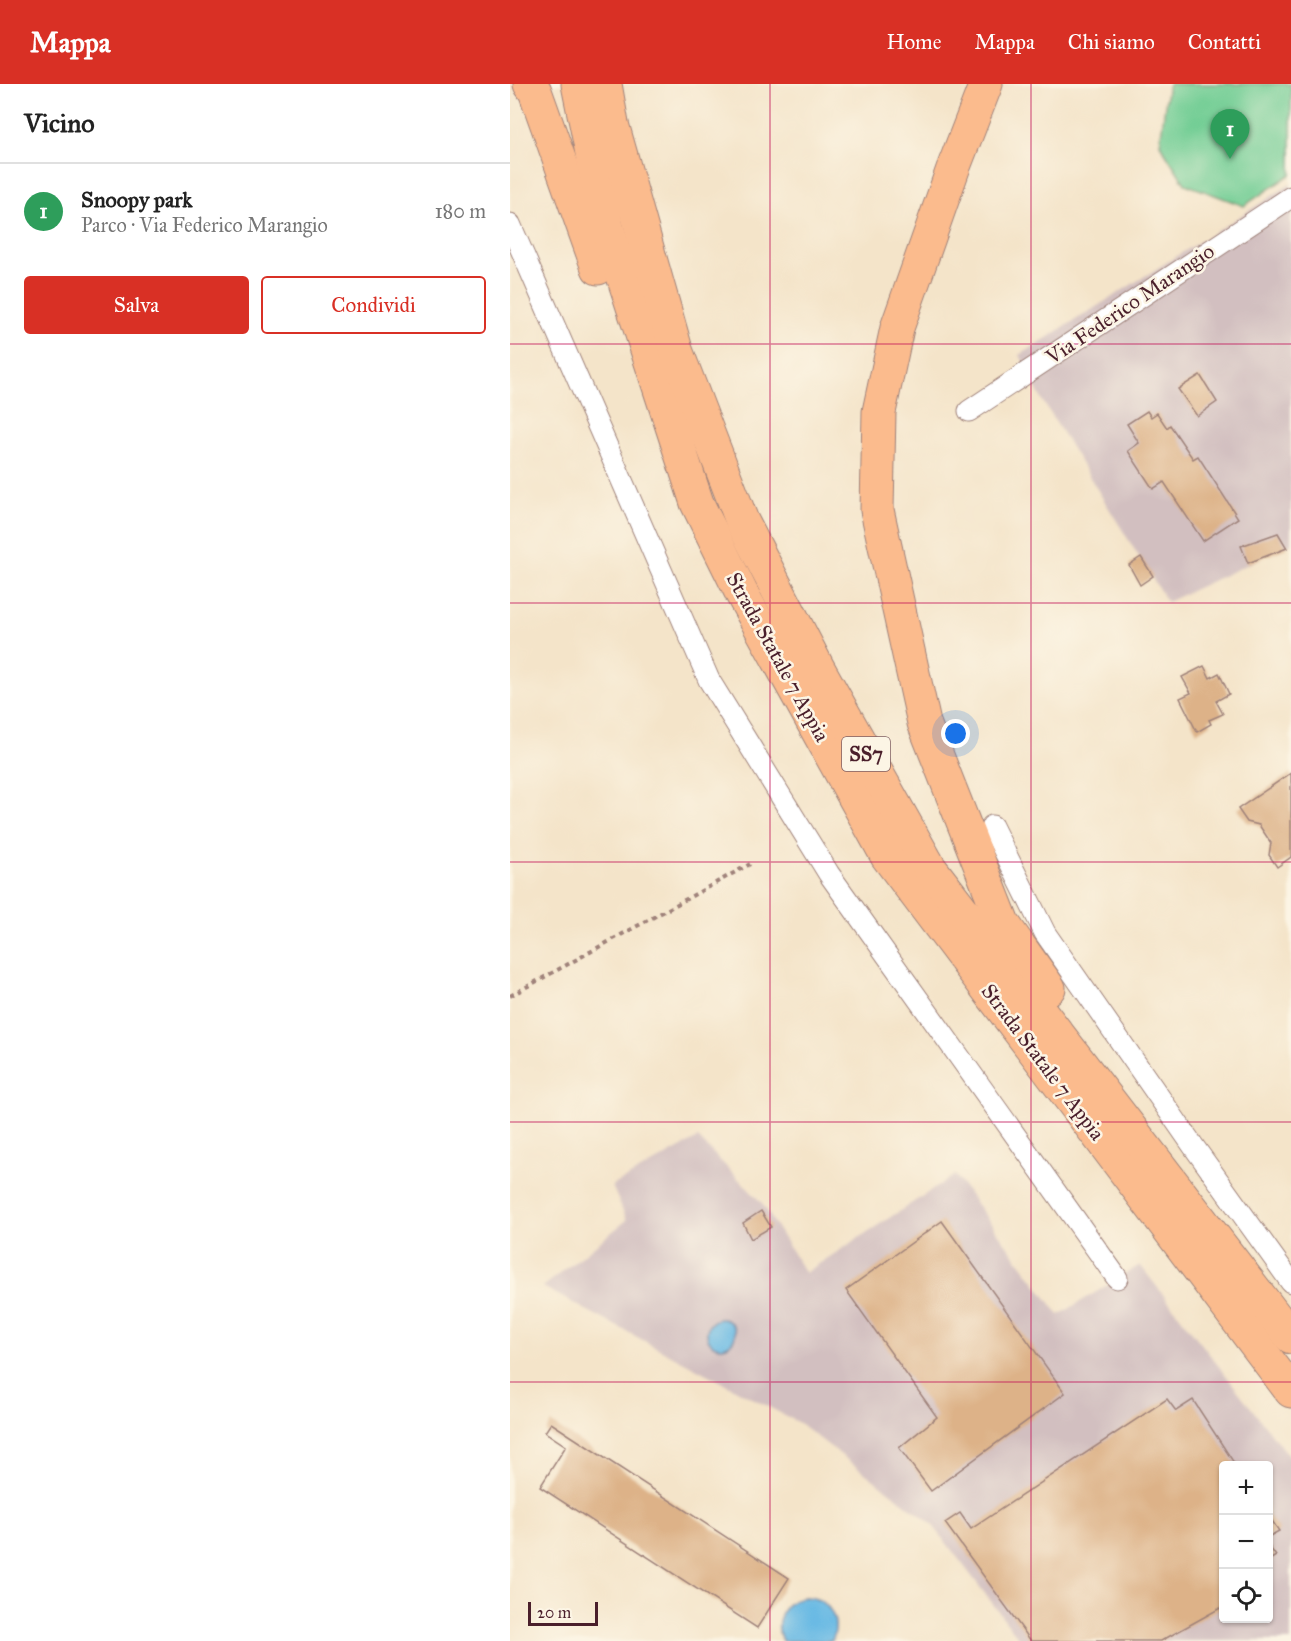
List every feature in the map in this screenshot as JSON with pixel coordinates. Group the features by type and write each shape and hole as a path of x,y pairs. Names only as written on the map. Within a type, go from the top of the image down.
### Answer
{"highway":[{"path":"530,84 539,101 644,401 697,503"},
{"name":"Strada Statale 7 Appia","path":"578,84 607,227 697,503 742,594 887,856 1291,1391"},
{"name":"Strada Statale 7 Appia","path":"605,84 612,124 676,350 742,521 818,669 930,868 1291,1337"},
{"path":"986,84 953,169 897,328 879,412 877,510 924,723 1003,923 1080,1032 1212,1235"}],"street":[{"name":"Via Federico Marangio","path":"969,411 1291,197"},
{"path":"510,224 709,680 829,874 1117,1278"},
{"path":"992,826 1045,933 1291,1282"}],"path":[{"path":"510,996 750,864"}],"shaded area":[{"path":"1291,184 1291,544 1167,602 1042,400 1020,355"},
{"path":"698,1138 762,1203 805,1273 955,1175 1059,1315 1140,1265 1291,1459 1291,1641 1021,1641 932,1524 799,1423 543,1287 627,1220 612,1186"}],"green space":[{"path":"1169,84 1291,84 1291,174 1244,206 1185,184 1160,144"}],"water":[{"path":"721,1319 731,1323 735,1333 731,1343 721,1347 711,1343 707,1333 711,1323"},
{"path":"804,1597 820,1601 831,1611 835,1625 832,1641 782,1641 779,1619 785,1607"}],"building":[{"path":"1200,375 1217,402 1197,416 1178,389"},
{"path":"1147,411 1151,417 1157,413 1167,428 1170,425 1193,459 1198,456 1238,518 1203,541 1164,482 1153,489 1128,451 1139,443 1127,424"},
{"path":"1278,533 1287,548 1248,563 1241,546"},
{"path":"1141,557 1153,576 1140,585 1129,565"},
{"path":"1204,666 1210,678 1219,673 1229,694 1216,701 1223,714 1209,720 1211,724 1197,732 1180,698 1191,693 1182,677"},
{"path":"1291,773 1291,857 1277,867 1269,855 1271,843 1259,825 1247,822 1238,809"},
{"path":"761,1211 771,1227 751,1239 743,1223"},
{"path":"942,1221 1065,1393 931,1491 899,1448 937,1417 846,1290"},
{"path":"1167,1399 1176,1411 1193,1400 1233,1461 1219,1461 1219,1609 1161,1641 1031,1641 945,1523 960,1513 971,1529"},
{"path":"551,1423 789,1578 757,1628 540,1487 566,1446 545,1432"},
{"path":"1273,1522 1279,1531 1273,1534"}],"place":[{"name":"Snoopy park","path":"1230,159"}]}
